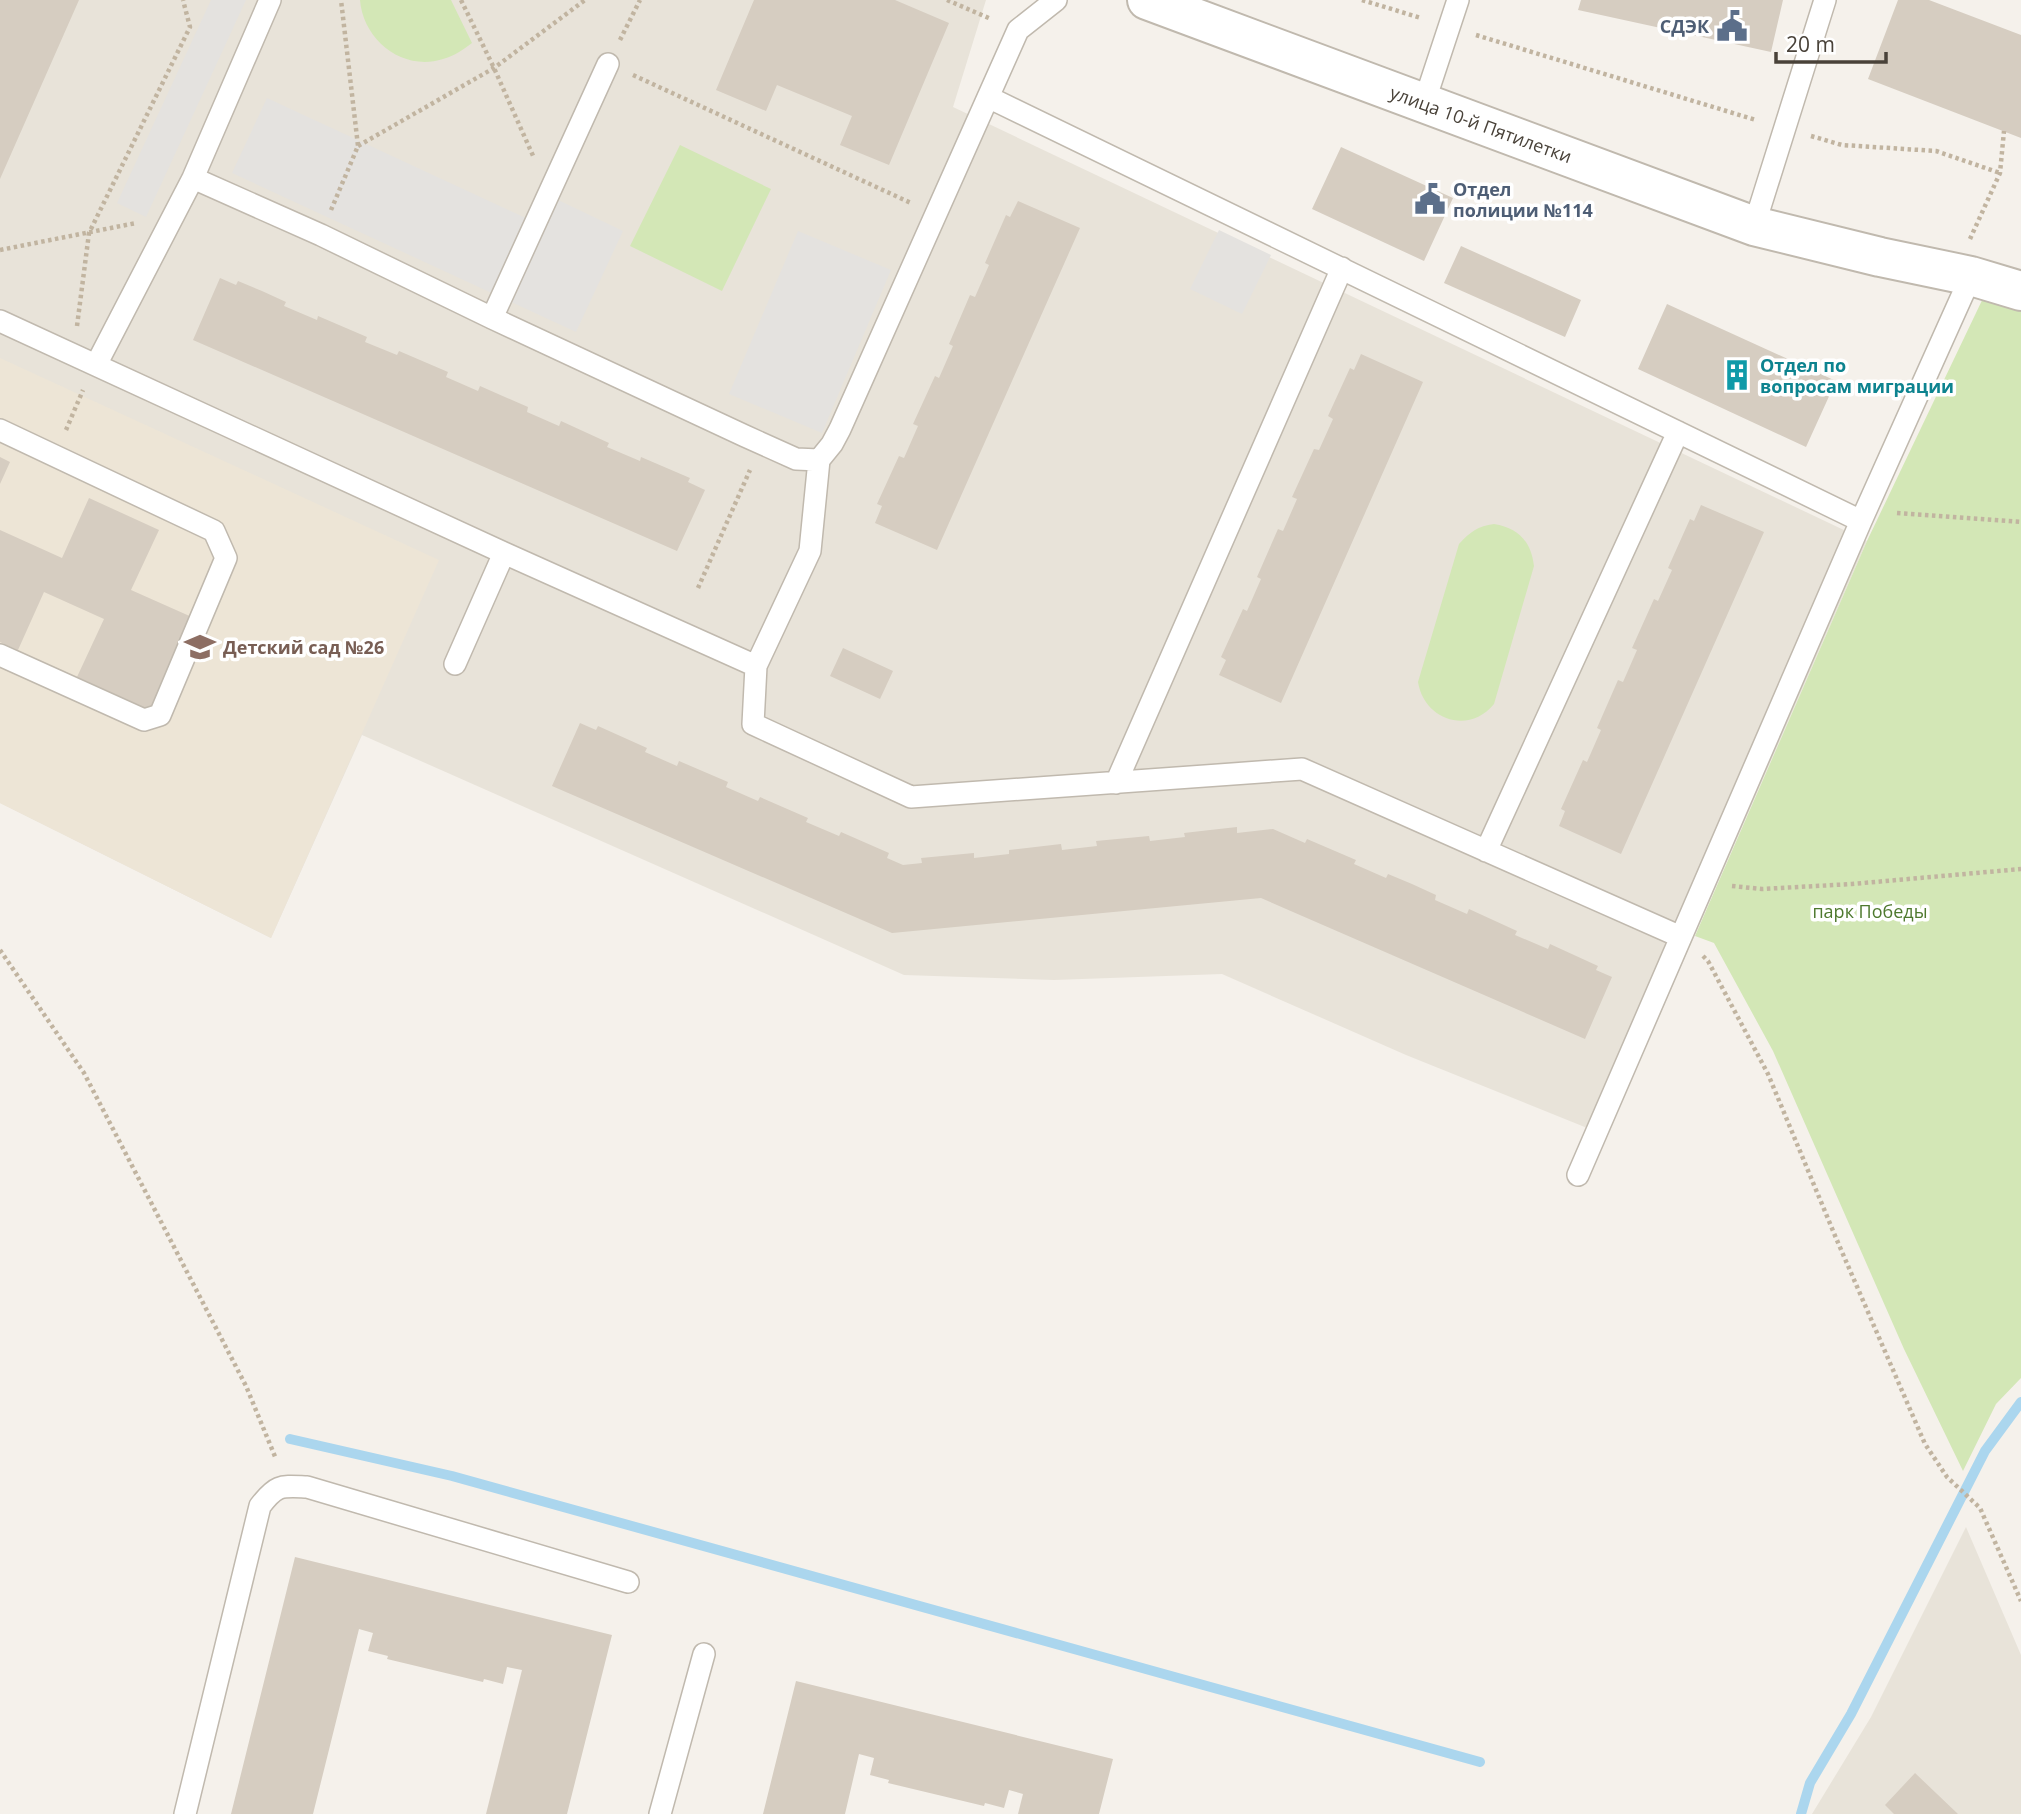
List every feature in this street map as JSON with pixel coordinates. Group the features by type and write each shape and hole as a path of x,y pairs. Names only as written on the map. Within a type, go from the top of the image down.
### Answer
{"street":[{"name":"улица 10-й Пятилетки","path":"1147,0 1754,226 1880,257 1968,261 2021,291"}],"lane":[{"path":"96,365 193,178 270,0"},
{"path":"1056,0 1018,30 840,429 819,460 810,551 756,666 753,724 911,797 1302,769 1681,937"},
{"path":"1424,103 1458,0"},
{"path":"1754,226 1825,0"},
{"path":"492,318 608,64"},
{"path":"988,97 1678,432 1863,516"},
{"path":"193,178 321,235 762,444 796,459 819,460"},
{"path":"1578,1175 1863,516 1968,261"},
{"path":"1116,783 1342,268"},
{"path":"0,321 756,666"},
{"path":"0,430 214,531 226,558 160,715 144,720 0,655"},
{"path":"1486,851 1678,432"},
{"path":"455,664 505,553"},
{"path":"185,1814 261,1506 271,1492 287,1486 307,1487 628,1582"},
{"path":"660,1814 704,1654"}],"path":[{"path":"74,354 89,233 190,27 183,0"},
{"path":"321,235 358,146 341,0"},
{"path":"461,0 549,193"},
{"path":"358,146 494,68 585,0"},
{"path":"640,0 608,64 935,214"},
{"path":"947,0 1018,30"},
{"path":"1362,0 1842,145 1936,151 2000,173"},
{"path":"1968,261 2000,173 2004,131"},
{"path":"0,250 173,216"},
{"path":"55,455 80,395 96,365"},
{"path":"698,588 762,444"},
{"path":"1863,516 2021,522"},
{"path":"1704,883 1762,889 2021,869"},
{"path":"1681,937 1709,961 1768,1074 1925,1444 1947,1476 1980,1508 2021,1601"},
{"path":"0,950 84,1073 246,1386 287,1486"}],"shaded area":[{"path":"0,0 986,0 953,107 1867,541 1607,1136 1406,1055 1222,974 1054,980 904,975 362,735 271,938 0,803"},
{"path":"211,0 246,0 146,217 117,203"},
{"path":"267,98 541,225 554,198 623,231 576,332 232,173"},
{"path":"1219,230 1271,255 1242,314 1190,289"},
{"path":"798,231 891,270 822,433 729,394"},
{"name":"Детский сад №26","path":"0,358 439,560 271,938 0,803"},
{"path":"1966,1527 2021,1655 2021,1814 1812,1814 1871,1717"}],"green space":[{"path":"360,0 451,0 472,43 451,56 428,62 400,57 377,40 363,15"},
{"path":"680,145 771,189 722,291 630,246"},
{"name":"парк Победы","path":"1986,292 2021,304 2021,1378 1996,1404 1963,1471 1904,1349 1773,1051 1714,943 1695,936 1867,541"},
{"path":"1494,524 1510,529 1522,537 1530,549 1534,566 1494,704 1484,714 1472,719 1449,719 1429,706 1418,682 1459,544 1475,530"}],"building":[{"path":"0,0 79,0 0,179"},
{"path":"754,0 895,0 949,23 889,165 840,145 852,116 777,85 766,111 716,90"},
{"path":"1581,0 1783,0 1771,52 1578,10"},
{"path":"1898,0 1929,0 2021,35 2021,138 1868,79"},
{"path":"1341,147 1453,198 1424,261 1312,209"},
{"path":"1018,201 1080,228 937,550 875,523 882,506 877,504 899,456 904,458 918,426 913,424 935,376 939,378 953,346 949,344 970,295 975,297 989,265 985,263 1006,215 1010,217"},
{"path":"1461,246 1581,300 1565,337 1444,283"},
{"path":"220,278 236,285 238,281 262,291 286,302 284,306 317,320 318,316 367,337 365,342 397,355 399,351 448,372 446,377 478,391 480,386 528,407 527,412 559,426 561,421 609,443 607,447 640,461 641,457 690,478 688,482 705,490 677,551 193,340"},
{"name":"Отдел по вопросам миграции","path":"1667,304 1836,381 1806,447 1638,369"},
{"path":"1361,354 1423,382 1281,703 1219,675 1226,660 1221,657 1243,609 1247,611 1261,579 1257,577 1278,529 1283,531 1297,499 1292,497 1314,449 1319,450 1333,419 1328,416 1350,368 1354,370"},
{"path":"0,457 10,462 0,484"},
{"path":"89,498 159,530 131,590 194,618 152,711 77,677 104,619 44,592 18,650 0,642 0,530 62,558"},
{"path":"1701,505 1764,532 1621,854 1559,826 1565,811 1561,809 1583,760 1587,762 1601,730 1597,728 1618,680 1623,682 1637,650 1632,648 1654,599 1658,601 1672,570 1668,568 1690,519 1694,521"},
{"path":"843,648 893,671 880,699 830,676"},
{"path":"580,723 596,730 598,726 647,748 645,752 677,766 679,761 728,782 726,787 758,801 760,797 808,818 806,822 839,836 841,832 889,853 887,858 903,865 922,863 921,858 974,853 974,858 1009,854 1009,850 1061,844 1062,850 1097,846 1096,841 1149,836 1150,841 1185,837 1184,833 1237,827 1237,833 1273,829 1305,843 1307,839 1356,860 1354,864 1386,878 1388,874 1412,884 1436,895 1435,900 1467,914 1469,909 1517,931 1515,935 1548,949 1550,944 1598,966 1596,970 1612,977 1585,1039 1261,898 892,933 552,786"},
{"path":"295,1557 612,1635 567,1814 486,1814 522,1670 507,1667 503,1684 484,1679 483,1682 387,1659 388,1656 368,1651 373,1633 359,1629 313,1814 231,1814"},
{"path":"796,1681 1113,1759 1099,1814 1018,1814 1023,1794 1009,1790 1004,1808 985,1803 984,1806 888,1783 889,1780 870,1775 874,1758 859,1754 845,1814 763,1814"},
{"path":"1915,1773 1958,1814 1894,1814 1885,1805"}],"waterway":[{"path":"1801,1814 1810,1783 1851,1714 1985,1451 2021,1402"},
{"path":"290,1439 452,1476 1480,1762"}],"place":[{"name":"СДЭК","path":"1732,26"},
{"name":"Отдел полиции №114","path":"1430,199"},
{"name":"Отдел по вопросам миграции","path":"1737,375"},
{"name":"Детский сад №26","path":"200,647"}]}
